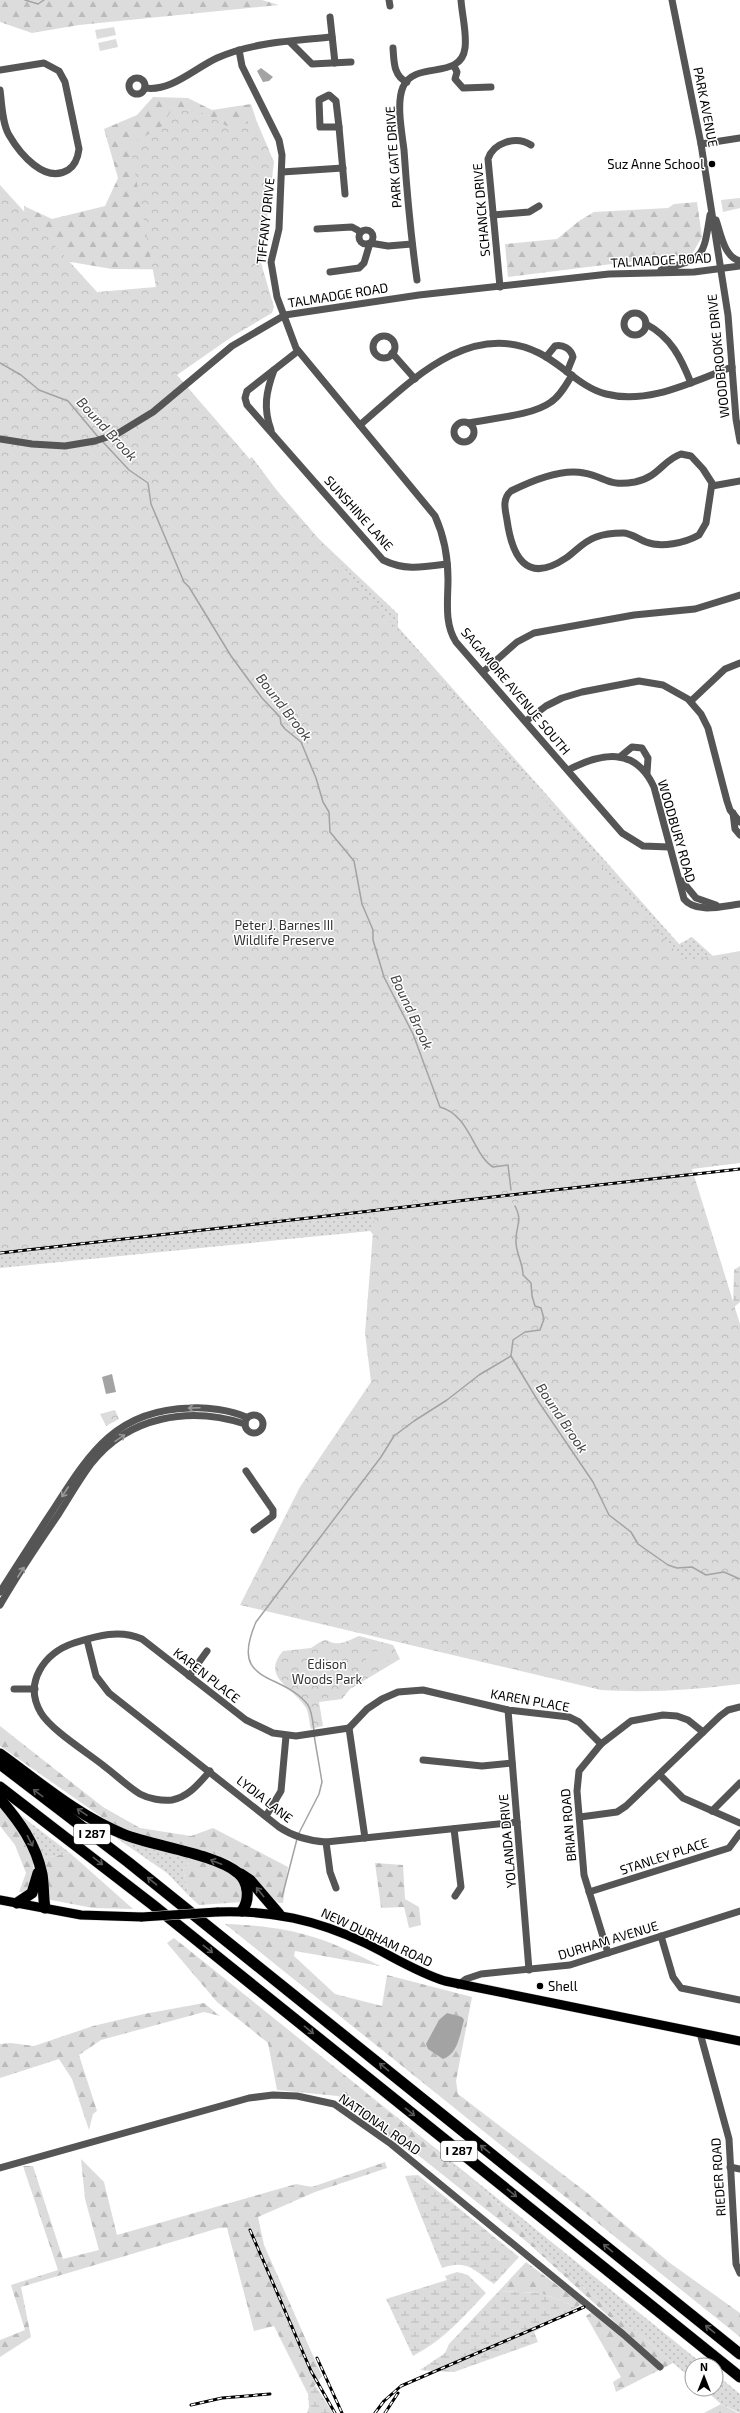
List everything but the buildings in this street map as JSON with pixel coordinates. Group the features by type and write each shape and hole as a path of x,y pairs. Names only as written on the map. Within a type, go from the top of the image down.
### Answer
{"highway":[{"path":"0,1754 102,1824 143,1841 212,1860 239,1873 250,1880 279,1914"},
{"name":"I 287","path":"0,1764 123,1858 740,2354"},
{"name":"I 287","path":"0,1787 146,1900 740,2377"},
{"path":"0,1799 18,1820 29,1838 42,1874 45,1908"},
{"path":"17,1903 29,1897 35,1890 39,1863"},
{"path":"239,1873 248,1892 247,1901 242,1911"}],"main road":[{"name":"NEW DURHAM ROAD","path":"0,1900 95,1916 142,1917 242,1911 279,1914 331,1928 419,1972 458,1985 740,2041"}],"street":[{"path":"393,48 395,69 402,80 407,82 420,72 454,66 461,59 465,48 461,0"},
{"name":"PARK AVENUE","path":"672,0 701,144 719,269"},
{"path":"330,17 335,63"},
{"path":"145,88 162,88 195,69 239,50 332,37"},
{"path":"290,42 312,64 351,62"},
{"name":"TIFFANY DRIVE","path":"239,50 242,66 279,140 282,172 279,229 271,262 277,296 298,351"},
{"path":"0,70 44,63 59,71 66,82 79,149 78,156 72,167 62,174 48,174 33,164 8,134 0,90"},
{"path":"454,66 457,72 456,79 463,88 491,87"},
{"name":"PARK GATE DRIVE","path":"407,82 401,93 401,121 412,244 418,280"},
{"path":"339,127 320,127 319,100 324,96 333,96 336,101 339,127 343,168 345,194"},
{"path":"701,144 740,138"},
{"name":"SCHANCK DRIVE","path":"500,287 488,164 489,155 495,148 505,143 521,142 531,145"},
{"path":"282,172 343,168"},
{"path":"493,215 529,212 539,206"},
{"path":"711,207 728,252 734,259 740,261"},
{"path":"653,272 692,261 700,255 705,245 711,207"},
{"path":"317,229 352,227 361,232 359,238 361,242 388,246 412,244"},
{"path":"330,272 359,268 364,263 370,243"},
{"path":"719,269 740,266"},
{"name":"TALMADGE ROAD","path":"0,439 32,444 64,446 95,442 126,430 177,393 232,346 285,315 419,295 609,274 694,272 719,269"},
{"name":"WOODBROOKE DRIVE","path":"719,269 728,315 732,367 738,401 740,441"},
{"path":"646,324 660,331 672,344 691,383"},
{"path":"360,425 415,379 456,352 484,345 513,345 546,356 570,373 605,394 621,396 660,393 732,367"},
{"path":"468,423 538,409 551,402 563,390 570,373 573,357 568,349 561,346 555,346 546,356"},
{"name":"SUNSHINE LANE","path":"298,351 247,391 245,398 247,405 383,560 395,566 408,568 447,564"},
{"name":"SAGAMORE AVENUE SOUTH","path":"298,351 435,516 441,528 447,564 448,610 451,634 622,833 643,846 669,847"},
{"path":"392,353 415,379"},
{"name":"SUNSHINE LANE","path":"272,434 266,414 265,402 274,370"},
{"path":"686,454 703,469 712,486 706,523 701,533 692,539 682,542 653,544 625,533 595,537 555,564 536,568 525,565 520,561 512,548 504,504 507,494 532,481 546,477 583,473 608,482 634,482 649,479 678,455 686,454"},
{"path":"712,486 740,481"},
{"path":"483,672 517,642 534,633 627,616 695,609 740,595"},
{"path":"690,701 725,669 740,663"},
{"path":"526,721 546,706 562,698 638,681 663,685 674,690 690,701 701,714 708,728 727,801 733,813 740,822"},
{"path":"568,770 589,759 621,756 632,747 642,748 648,758 647,774"},
{"name":"WOODBURY ROAD","path":"621,756 636,764 647,774 654,787 677,872 693,896 718,906 740,904"},
{"path":"733,813 735,829 740,835"},
{"path":"0,1592 88,1462 118,1439 133,1429 158,1419 196,1414 246,1420"},
{"path":"0,1605 88,1462"},
{"path":"246,1471 273,1510 272,1516 254,1530"},
{"name":"KAREN PLACE","path":"34,1689 40,1668 49,1656 67,1646 119,1633 136,1637 253,1725 286,1736 316,1734 349,1728 374,1703 390,1695 406,1691 423,1690 508,1710 569,1717 579,1722 601,1744"},
{"name":"LYDIA LANE","path":"87,1640 96,1676 102,1685 266,1816 295,1836 326,1842 517,1822"},
{"path":"189,1676 207,1651"},
{"path":"14,1689 34,1689 37,1704 45,1719 140,1794 162,1800 181,1797 191,1792 210,1771"},
{"path":"580,1817 617,1812 660,1775 703,1732 728,1710 740,1707"},
{"name":"YOLANDA DRIVE","path":"508,1710 529,1970"},
{"name":"BRIAN ROAD","path":"608,1953 584,1875 577,1781 579,1771 601,1744 631,1721 663,1715 677,1716 688,1720 703,1732"},
{"path":"349,1728 365,1838"},
{"path":"266,1816 281,1791 286,1736"},
{"path":"422,1760 482,1766 512,1764"},
{"path":"660,1775 683,1798 740,1823"},
{"path":"712,1811 740,1783"},
{"path":"454,1829 461,1887 455,1896"},
{"name":"STANLEY PLACE","path":"589,1892 728,1848 740,1833"},
{"path":"326,1842 330,1872 336,1888"},
{"name":"DURHAM AVENUE","path":"458,1985 466,1979 482,1974 562,1967 740,1911"},
{"path":"661,1936 674,1977 681,1988 740,2000"},
{"name":"RIEDER ROAD","path":"700,2033 728,2139 737,2240 736,2264 740,2272"},
{"name":"NATIONAL ROAD","path":"0,2168 249,2098 273,2095 318,2099 334,2104 391,2144 623,2334 660,2367"},
{"path":"730,2167 740,2169"}],"green space":[{"path":"0,0 262,0 279,5 79,25 32,33 0,22"},
{"path":"114,27 116,35 97,39 95,30"},
{"path":"116,39 118,47 100,51 98,43"},
{"path":"153,97 188,98 212,110 251,104 272,168 263,261 246,270 112,269 59,260 27,282 24,206 52,219 105,206 118,178 104,129 137,115"},
{"name":"Peter J. Barnes III Wildlife Preserve","path":"172,109 203,113 227,126 257,122 274,162 261,263 274,307 272,313 233,336 177,375 684,961 740,951 740,1163 692,1169 740,1324 740,1684 670,1690 601,1690 240,1605 300,1487 371,1382 365,1333 375,1207 0,1251 0,185 97,292 156,287 130,145 162,126"},
{"path":"740,198 740,208 723,212 721,200"},
{"path":"697,202 702,237 692,254 508,277 505,244 557,239 579,221 594,212 668,208 674,204"},
{"path":"252,457 298,519 398,614 398,627 679,944 692,937 713,956 740,1001 740,1035 245,464"},
{"path":"506,1173 378,1240 370,1231 0,1268 0,1232"},
{"path":"740,1266 740,1302 733,1308 734,1270"},
{"path":"115,1410 119,1419 106,1426 100,1414"},
{"name":"Edison Woods Park","path":"359,1636 393,1645 400,1659 350,1689 342,1699 319,1702 323,1726 311,1729 306,1708 301,1701 281,1682 277,1675 275,1668 277,1660 283,1651 311,1648 325,1640 341,1643"},
{"path":"387,1651 388,1663 366,1663 366,1652"},
{"path":"0,1726 103,1807 140,1828 191,1836 213,1828 288,1867 283,1903 279,1903 230,1860 144,1838 106,1820 0,1746"},
{"path":"0,1807 16,1826 29,1847 34,1870 31,1881 25,1892 19,1892 26,1873 15,1845 0,1826"},
{"path":"20,1815 70,1853 44,1858"},
{"path":"116,1835 194,1858 183,1869 189,1896 167,1873 115,1837"},
{"path":"70,1853 133,1909 93,1908 51,1900 47,1896 47,1876 44,1858"},
{"path":"194,1858 221,1867 235,1876 242,1891 242,1902 199,1905 189,1896 183,1869"},
{"path":"375,1863 403,1865 405,1899 419,1907 421,1925 409,1928 404,1907 381,1908"},
{"path":"225,1924 268,1927 305,1934 341,1947 380,1966 295,1951 294,1956 335,1994 382,2006 387,1975 472,1997 456,2081 458,2094 586,2192 670,2263 740,2313 740,2337"},
{"path":"174,1938 357,2085 505,2210 541,2252 673,2363 616,2392 613,2382 621,2377 586,2316 592,2312 660,2363 527,2242 418,2155 399,2145 338,2096 277,2090 268,2043 217,2002 167,1943"},
{"path":"204,2003 220,2016 204,2012 101,2040 79,2055 97,2111 93,2114 89,2130 72,2079 59,2059 0,2078 0,2044 11,2043 34,2046 93,2026 144,2014"},
{"path":"357,2085 694,2357 684,2357 684,2372 541,2252 505,2210"},
{"path":"81,2159 104,2182 117,2235 296,2184 312,2187 385,2162 387,2168 315,2192 258,2217 264,2245 322,2376 308,2394 274,2326 254,2331 227,2228 219,2228 21,2287 31,2337 0,2357 0,2340 25,2330 11,2285 58,2270 23,2166 33,2166 63,2259 99,2250 85,2199"},
{"path":"418,2175 519,2257 494,2284 475,2270 464,2265 442,2268 405,2176"},
{"path":"526,2262 582,2304 577,2307 540,2293 499,2291"},
{"path":"457,2272 468,2275 486,2293 461,2320 444,2335 413,2356 386,2299 447,2280 445,2276"},
{"path":"499,2291 540,2293 577,2307 534,2332 538,2342 454,2372 420,2370 445,2353 449,2344"},
{"path":"724,2381 740,2394 740,2413 721,2404 713,2397 724,2397"},
{"path":"315,2385 332,2413 307,2413 309,2407 308,2394"},
{"path":"721,2404 738,2413 704,2413"}],"shaded area":[{"path":"261,68 273,77 269,81 263,82 257,71"},
{"path":"112,1374 116,1392 106,1394 102,1377"},
{"path":"447,2013 462,2017 464,2020 458,2043 452,2053 443,2059 428,2049 426,2044 439,2020"}],"waterway":[{"path":"25,0 38,4 44,0"},
{"name":"Bound Brook","path":"0,363 21,375 39,390 68,401 99,438"},
{"name":"Bound Brook","path":"103,442 129,470 148,483 151,504 184,582 189,587 231,656 262,698 280,717 281,724 285,729 301,742 316,778 323,802 329,812 330,832 354,861 362,904 373,930 373,940 384,977 413,1034 440,1107 450,1111 458,1118 465,1126 480,1154 493,1167 508,1165 511,1190"},
{"name":"Bound Brook","path":"515,1206 519,1216 516,1244 523,1275 531,1283 532,1296 535,1306 541,1308 544,1319 540,1330 525,1332 513,1340 511,1356 538,1401 593,1482 609,1515 631,1532 638,1544 668,1565 677,1568 692,1567 706,1575 724,1572 740,1579"},
{"path":"314,1731 308,1705 297,1694 262,1675 253,1667 249,1657 249,1643 256,1622 381,1457 394,1436 447,1400 479,1375 511,1356"},
{"path":"299,1833 319,1794 322,1782 314,1735"},
{"path":"282,1897 297,1839"}],"railway":[{"path":"0,1253 740,1169"},
{"path":"250,2230 311,2371 335,2413"},
{"path":"375,2413 384,2401 401,2386 584,2307"},
{"path":"317,2358 342,2413"},
{"path":"385,2413 398,2393"},
{"path":"191,2405 222,2398 270,2394"}],"place":[{"name":"Suz Anne School","path":"712,164"},
{"name":"Shell","path":"540,1986"}]}
